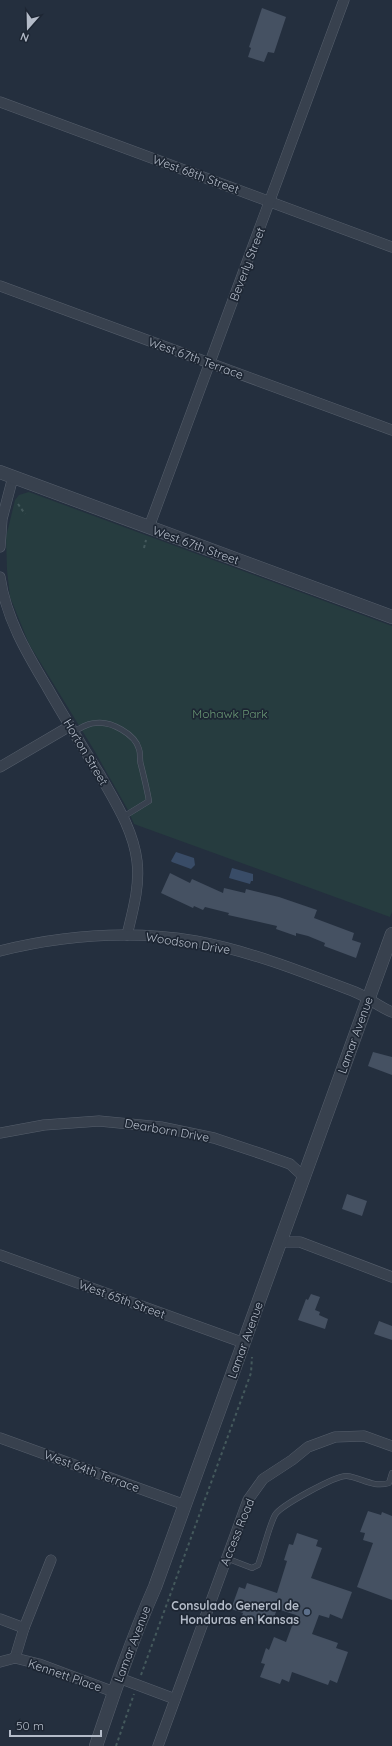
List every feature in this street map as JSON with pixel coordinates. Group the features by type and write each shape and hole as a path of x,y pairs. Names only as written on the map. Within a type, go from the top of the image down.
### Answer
{"street":[{"name":"Beverly Street","path":"148,531 344,0"},
{"name":"West 68th Street","path":"0,102 392,247"},
{"name":"West 67th Terrace","path":"0,286 392,430"},
{"name":"West 67th Street","path":"0,472 148,531 392,617"},
{"path":"0,505 13,477"},
{"path":"0,547 2,518 13,477"},
{"name":"Horton Street","path":"0,577 2,594 8,614 22,644 119,808 132,839 138,877 127,935"},
{"path":"0,767 72,729"},
{"name":"Lamar Avenue","path":"96,1746 119,1678 140,1621 155,1587 392,934"},
{"name":"Woodson Drive","path":"0,951 63,938 127,935 159,937 196,942 237,951 357,993 381,1008 392,1012"},
{"name":"Dearborn Drive","path":"0,1133 44,1125 99,1121 161,1127 214,1138 262,1154 290,1164 303,1176"},
{"path":"280,1242 300,1242 392,1277"},
{"name":"West 65th Street","path":"0,1255 244,1343"},
{"name":"Access Road","path":"158,1746 248,1500 263,1479 292,1460 308,1446 335,1437 364,1436 392,1446"},
{"name":"West 64th Terrace","path":"0,1438 184,1505"},
{"name":"Kennett Place","path":"15,1658 24,1628 51,1560"},
{"path":"0,1619 24,1628"},
{"name":"Kennett Place","path":"0,1662 15,1658 39,1664 114,1692"},
{"path":"119,1678 175,1699"}],"lane":[{"path":"72,729 98,722 116,727 131,737 139,749 140,763 150,801 123,817"},
{"path":"226,1558 252,1568 258,1565 275,1514 328,1482 346,1476 381,1486 389,1483 392,1473"}],"path":[{"path":"15,500 25,514"},
{"path":"144,548 148,531"},
{"path":"116,1746 251,1373 252,1358 244,1343"}],"green space":[{"name":"Mohawk Park","path":"29,492 392,626 392,912 390,917 134,824 128,810 94,750 29,644 10,597 6,537 15,500 19,495"}],"water":[{"path":"176,852 194,858 195,865 191,869 172,862 171,861"},
{"path":"232,868 253,874 253,881 251,881 250,884 229,878"}],"building":[{"path":"262,8 286,17 274,53 268,52 264,62 248,57 251,48 249,47"},
{"path":"170,873 190,883 192,879 223,893 224,888 245,893 246,889 279,897 317,910 314,918 354,933 352,940 361,943 356,958 324,946 325,943 308,936 296,933 296,936 276,929 277,926 228,915 229,913 205,907 203,910 194,906 193,908 161,893"},
{"path":"373,1052 392,1057 392,1075 368,1066"},
{"path":"347,1194 367,1201 362,1216 342,1209"},
{"path":"311,1294 320,1297 315,1310 320,1312 319,1315 328,1319 325,1329 298,1320 306,1299 308,1300"},
{"path":"379,1321 392,1326 392,1340 374,1334"},
{"path":"368,1511 381,1515 382,1512 392,1516 392,1600 357,1587 373,1543 363,1540 365,1533 360,1532"},
{"path":"297,1533 318,1540 316,1546 322,1548 311,1578 352,1592 342,1619 330,1614 329,1618 319,1615 312,1634 338,1643 336,1648 348,1652 337,1683 330,1680 328,1685 292,1672 289,1682 282,1679 280,1684 260,1677 265,1664 261,1663 266,1648 269,1650 274,1637 286,1642 296,1615 277,1609 272,1623 259,1619 258,1622 242,1616 243,1613 231,1609 239,1587 245,1589 247,1583 277,1593 287,1561 284,1560 289,1544 293,1545"}],"place":[{"name":"Consulado General de Honduras en Kansas","path":"307,1612"}]}
